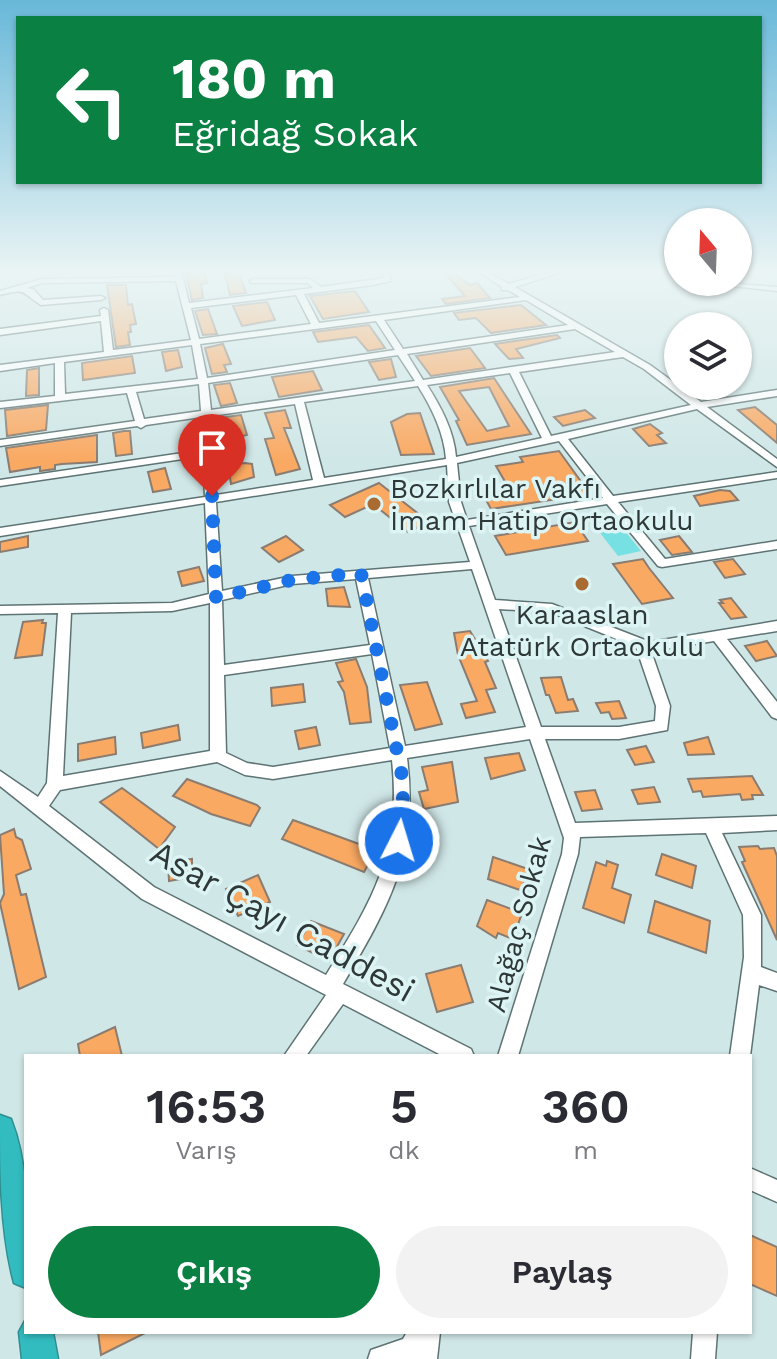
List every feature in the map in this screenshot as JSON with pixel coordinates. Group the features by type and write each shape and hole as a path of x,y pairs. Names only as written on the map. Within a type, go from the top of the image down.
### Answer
{"highway":[{"path":"0,1130 21,1212 24,1247"},
{"path":"36,1334 40,1359"}],"street":[{"path":"107,333 109,353"},
{"path":"192,333 203,381 212,496 218,756"},
{"path":"0,368 259,333"},
{"name":"Alağaç Sokak","path":"388,333 422,384 450,443 454,461 453,493 462,524 571,830 570,854 509,1054"},
{"path":"0,405 203,381 524,333"},
{"path":"585,333 702,405 774,459"},
{"path":"0,443 300,403 623,354"},
{"path":"59,359 60,397"},
{"path":"514,371 555,438 662,563 777,545"},
{"path":"131,389 141,425"},
{"path":"0,532 212,496 454,461 702,405 777,393"},
{"path":"300,403 319,481"},
{"path":"0,483 209,452"},
{"path":"462,524 777,475"},
{"path":"0,610 172,607 282,582 477,565"},
{"path":"295,1054 335,990 399,841 404,786 361,573"},
{"path":"491,604 552,608 642,644 668,645 777,626"},
{"path":"41,806 55,784 65,609"},
{"path":"717,635 777,713"},
{"path":"55,784 218,756 245,769 273,773 536,732 619,733 662,726 663,706 642,644"},
{"path":"217,671 375,649"},
{"name":"Asar Çayı Caddesi","path":"0,777 41,806 148,893 460,1054"},
{"path":"571,830 777,823"},
{"path":"711,826 752,915 751,973 740,1054"},
{"path":"751,973 777,982"},
{"path":"752,1180 777,1191"},
{"path":"380,1359 411,1348 419,1334"},
{"path":"425,1359 428,1334"},
{"path":"703,1359 705,1334"}],"shaded area":[{"path":"616,520 641,551 618,556 594,525"}],"building":[{"path":"114,333 128,333 130,345 116,347"},
{"path":"314,333 375,333 385,348 368,351 356,337 318,342"},
{"path":"557,335 560,338 516,349 523,358 509,359 495,344"},
{"path":"223,344 231,364 224,365 227,372 212,374 205,348"},
{"path":"470,348 485,368 431,376 416,356"},
{"path":"178,350 182,367 166,371 162,352"},
{"path":"132,356 135,373 83,380 82,363"},
{"path":"391,359 396,377 379,380 369,362"},
{"path":"39,368 39,395 26,396 27,370"},
{"path":"313,371 322,390 279,397 272,377"},
{"path":"494,378 531,434 467,445 456,421 459,420 440,387","holes":["489,387 509,426 487,431 459,391"]},
{"path":"230,383 237,403 221,406 214,385"},
{"path":"48,405 46,430 7,436 5,410"},
{"path":"755,407 777,425 777,443 738,410"},
{"path":"285,410 291,428 284,428 300,469 276,475 265,439 274,438 265,413"},
{"path":"585,410 595,418 563,426 554,417"},
{"path":"420,413 434,454 401,455 391,422 407,414"},
{"path":"241,415 247,435 231,438 225,417"},
{"path":"650,424 662,433 657,435 666,443 649,446 633,429"},
{"path":"130,431 132,454 116,456 113,433"},
{"path":"97,435 97,462 55,465 55,469 40,471 40,467 10,472 6,448"},
{"path":"559,451 590,494 491,509 480,489 507,485 496,466 523,462 520,457"},
{"path":"252,464 254,477 231,484 228,465"},
{"path":"165,468 171,489 153,492 148,472"},
{"path":"379,483 429,522 408,532 378,508 369,506 345,517 330,505"},
{"path":"730,491 738,500 700,506 694,496"},
{"path":"575,522 588,541 506,555 495,536"},
{"path":"28,536 28,547 0,552 0,542"},
{"path":"286,536 303,550 279,562 262,548"},
{"path":"679,536 692,552 672,555 660,540"},
{"path":"643,559 673,598 642,604 613,564"},
{"path":"733,559 745,574 725,578 714,562"},
{"path":"199,567 204,581 182,586 178,572"},
{"path":"344,587 350,607 328,606 326,589"},
{"path":"731,598 746,617 731,619 719,603"},
{"path":"43,620 42,623 46,623 42,655 15,658 23,622"},
{"path":"470,631 488,661 485,662 496,688 486,690 495,712 466,718 461,704 477,701 458,655 454,633"},
{"path":"767,641 777,656 756,661 745,646"},
{"path":"356,659 367,687 371,722 350,724 344,692 338,682 343,681 336,663"},
{"path":"561,677 568,700 573,699 578,711 556,713 549,695 546,695 541,678"},
{"path":"427,682 442,724 415,730 400,685"},
{"path":"303,684 305,702 272,706 271,688"},
{"path":"619,701 626,718 612,719 609,712 601,713 596,703"},
{"path":"178,725 180,740 143,748 141,733"},
{"path":"316,727 320,745 299,749 295,731"},
{"path":"115,737 116,754 78,761 78,744"},
{"path":"708,737 714,754 688,755 684,743"},
{"path":"646,746 654,762 635,765 627,750"},
{"path":"519,753 525,770 491,779 485,758"},
{"path":"452,762 458,802 424,809 419,792 428,790 422,767"},
{"path":"752,776 763,795 752,795 753,799 742,800 740,794 703,797 701,791 693,792 688,779"},
{"path":"187,779 257,805 260,808 250,826 211,814 173,796"},
{"path":"654,787 660,802 638,804 632,790"},
{"path":"122,788 175,827 159,849 100,802"},
{"path":"595,790 602,809 582,811 575,792"},
{"path":"293,820 375,852 364,872 282,839"},
{"path":"14,829 16,837 22,840 31,869 16,875 21,895 26,894 46,977 19,989 0,903 4,894 0,835"},
{"path":"758,846 760,849 774,848 777,856 777,940 742,862 745,861 739,847"},
{"path":"662,854 696,866 692,888 656,875"},
{"path":"493,857 531,870 520,890 488,879"},
{"path":"192,859 192,877 169,881 168,862"},
{"path":"607,861 618,865 612,888 631,895 624,923 583,908 596,862 606,866"},
{"path":"258,875 270,902 238,916 226,889"},
{"path":"487,900 522,913 513,939 498,933 496,938 477,926"},
{"path":"655,901 710,921 706,953 648,932"},
{"path":"311,921 344,934 329,961 297,945"},
{"path":"461,965 473,1002 437,1012 426,974"},
{"path":"115,1027 122,1054 80,1054 78,1044"},
{"path":"752,1236 777,1247 777,1296 752,1285"},
{"path":"98,1334 143,1334 101,1355"}],"place":[{"name":"Bozkırlılar Vakfı İmam Hatip Ortaokulu","path":"374,504"},
{"name":"Karaaslan Atatürk Ortaokulu","path":"582,584"}],"route":[{"path":"212,496 216,598 292,580 361,573 404,786 399,841"}]}
